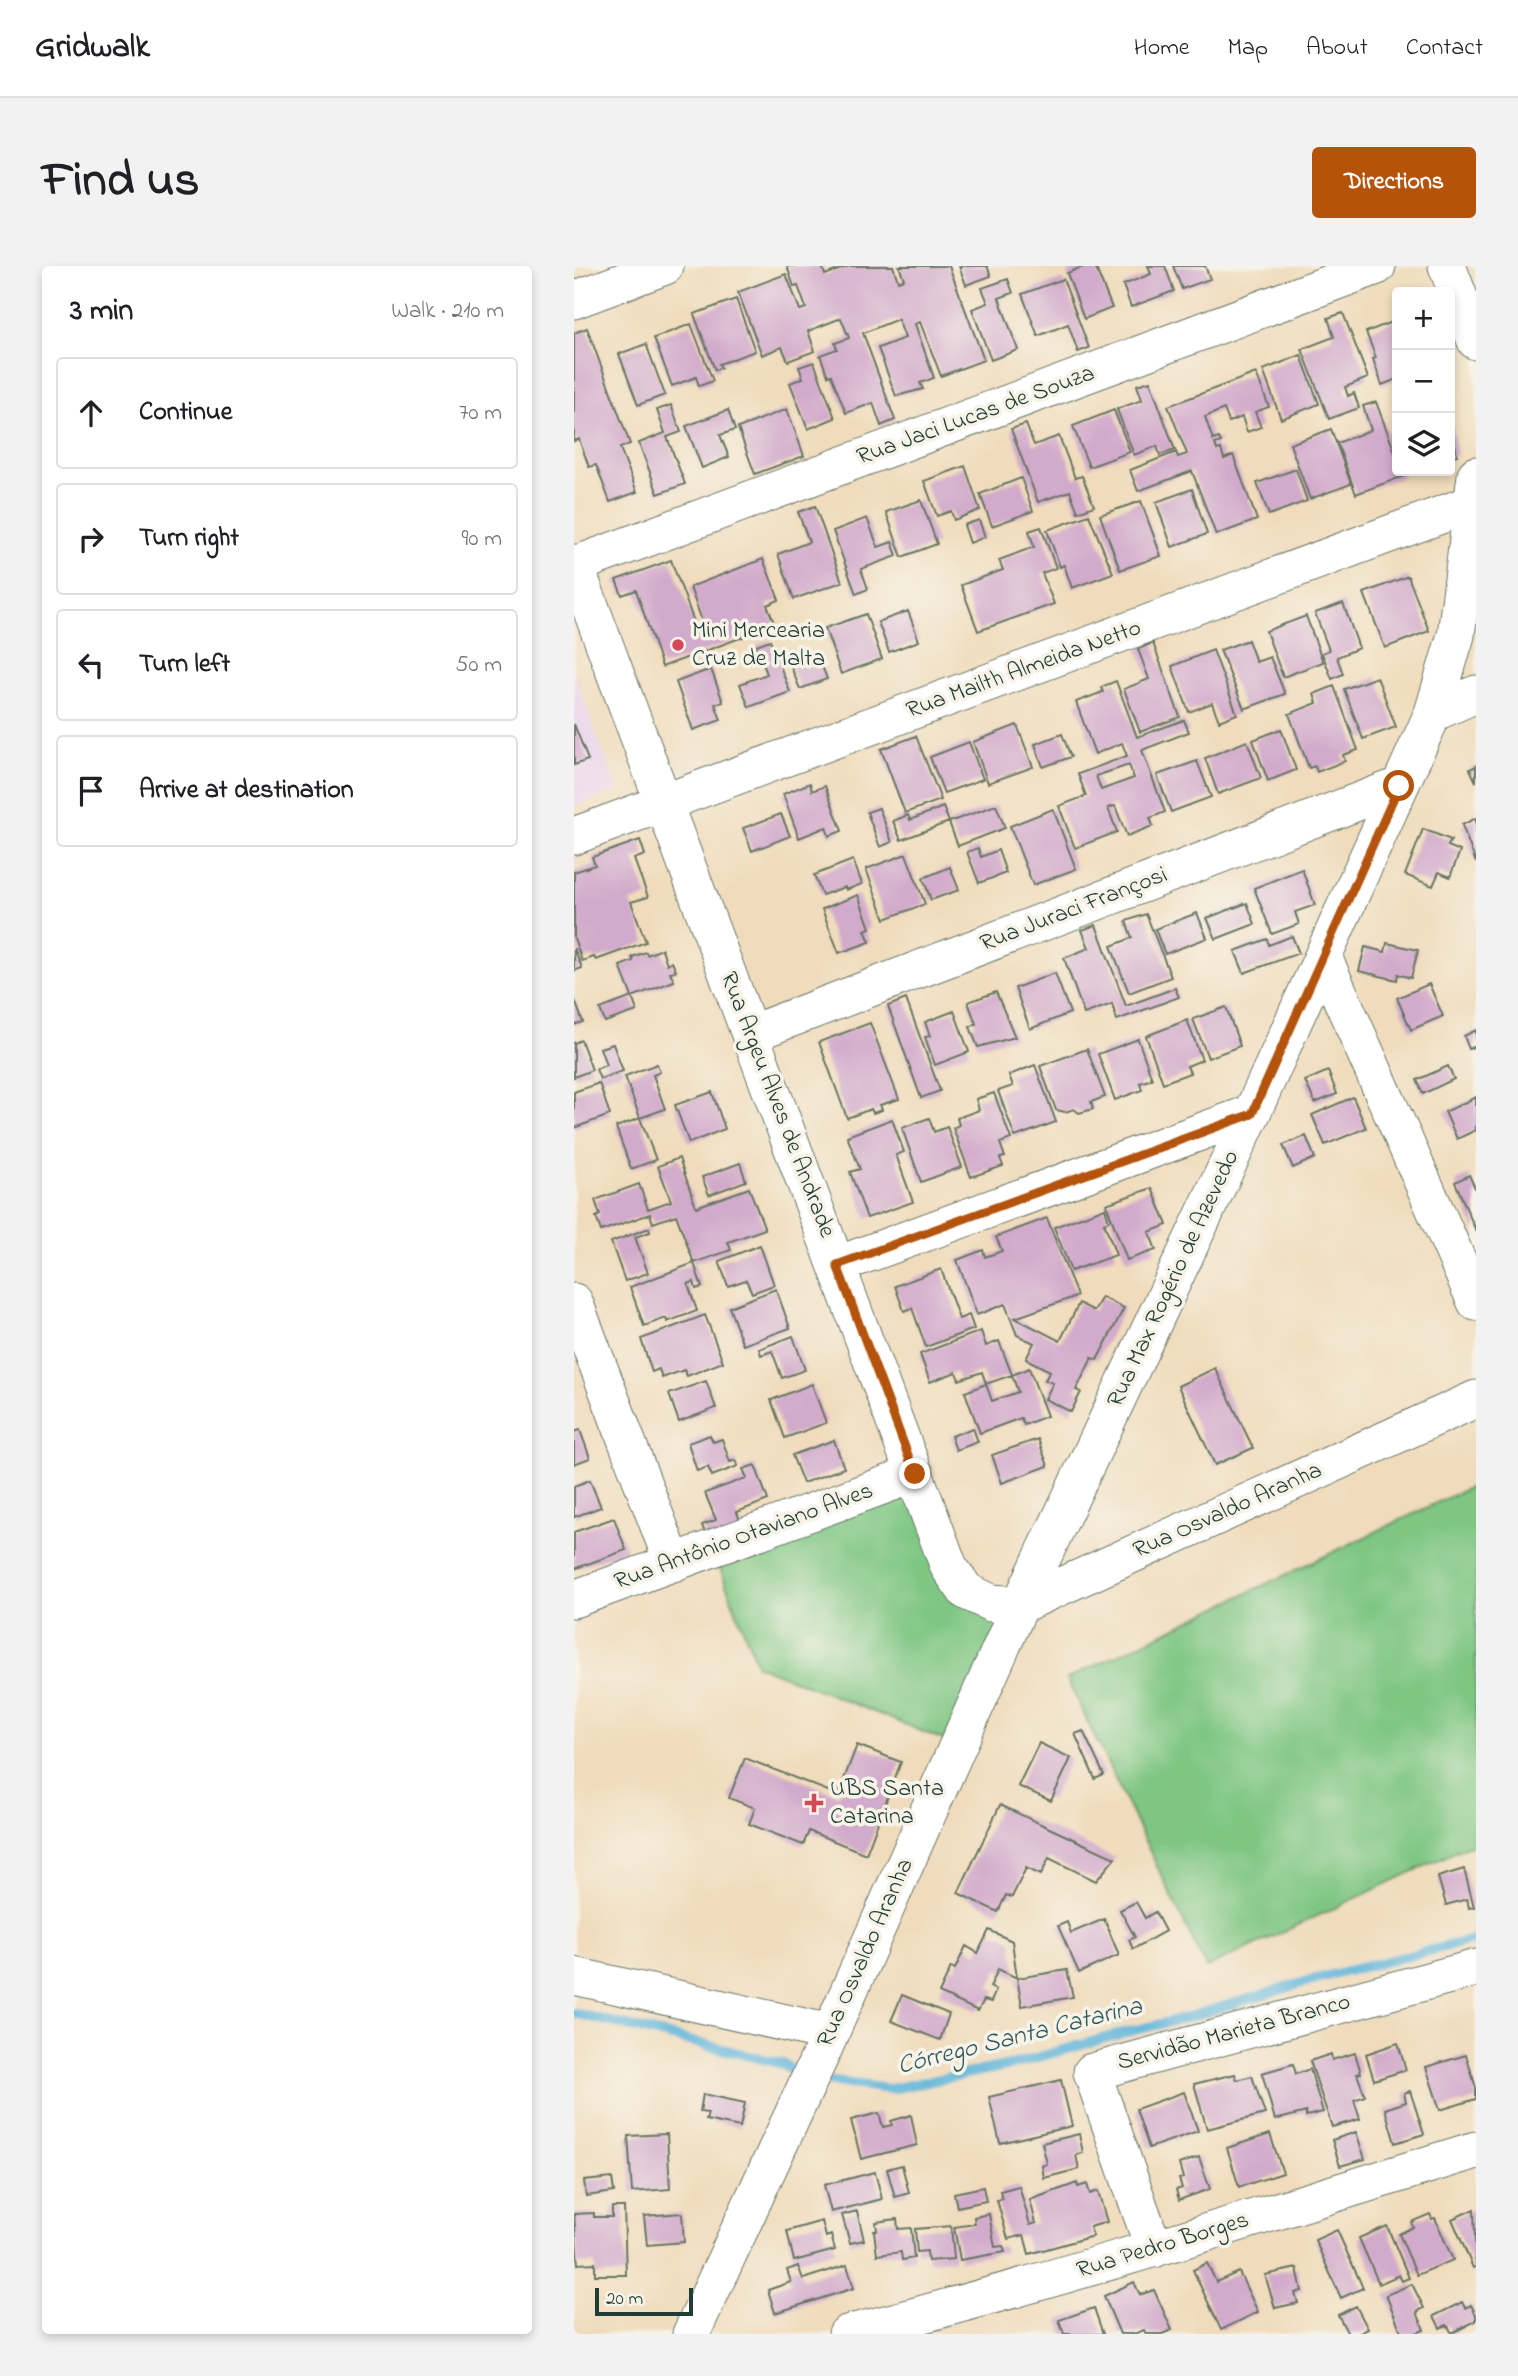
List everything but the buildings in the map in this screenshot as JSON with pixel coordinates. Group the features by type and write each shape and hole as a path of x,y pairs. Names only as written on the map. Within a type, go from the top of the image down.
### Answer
{"street":[{"path":"574,300 665,266"},
{"name":"Rua Jaci Lucas de Souza","path":"575,564 1377,266"},
{"path":"1447,266 1476,341"},
{"name":"Rua Max Rogério de Azevedo","path":"1020,1605 1252,1114 1433,713 1455,635 1475,489"},
{"name":"Rua Mailth Almeida Netto","path":"574,836 1475,489"},
{"name":"Rua Argeu Alves de Andrade","path":"575,564 949,1567 966,1591 990,1603 1020,1605"},
{"path":"1433,713 1476,694"},
{"name":"Rua Juraci Françosi","path":"750,1034 1399,786"},
{"path":"1323,957 1476,1302"},
{"path":"837,1265 1252,1114"},
{"path":"574,1302 673,1563"},
{"name":"Rua Osvaldo Aranha","path":"691,2334 827,2042 1020,1605 1476,1399"},
{"name":"Rua Antônio Otaviano Alves","path":"574,1600 915,1474"},
{"name":"Servidão Marieta Branco","path":"1154,2249 1092,2071 1476,1968"},
{"path":"574,1976 827,2042"},
{"name":"Rua Pedro Borges","path":"847,2334 962,2320 1154,2249 1476,2150"}],"shaded area":[{"path":"574,674 617,790 574,806"}],"green space":[{"path":"915,1474 949,1567 1020,1605 958,1746 757,1665 712,1548"},
{"path":"1476,1484 1476,1842 1206,1968 1067,1679"}],"waterway":[{"name":"Córrego Santa Catarina","path":"818,2080 890,2089 1011,2065 1319,1978 1476,1939"},
{"name":"Córrego Santa Catarina","path":"574,2013 783,2064 803,2078"}],"place":[{"name":"Mini Mercearia Cruz de Malta","path":"678,645"},
{"name":"UBS Santa Catarina","path":"814,1803"}],"route":[{"path":"915,1474 837,1265 1252,1114 1399,786"}]}
